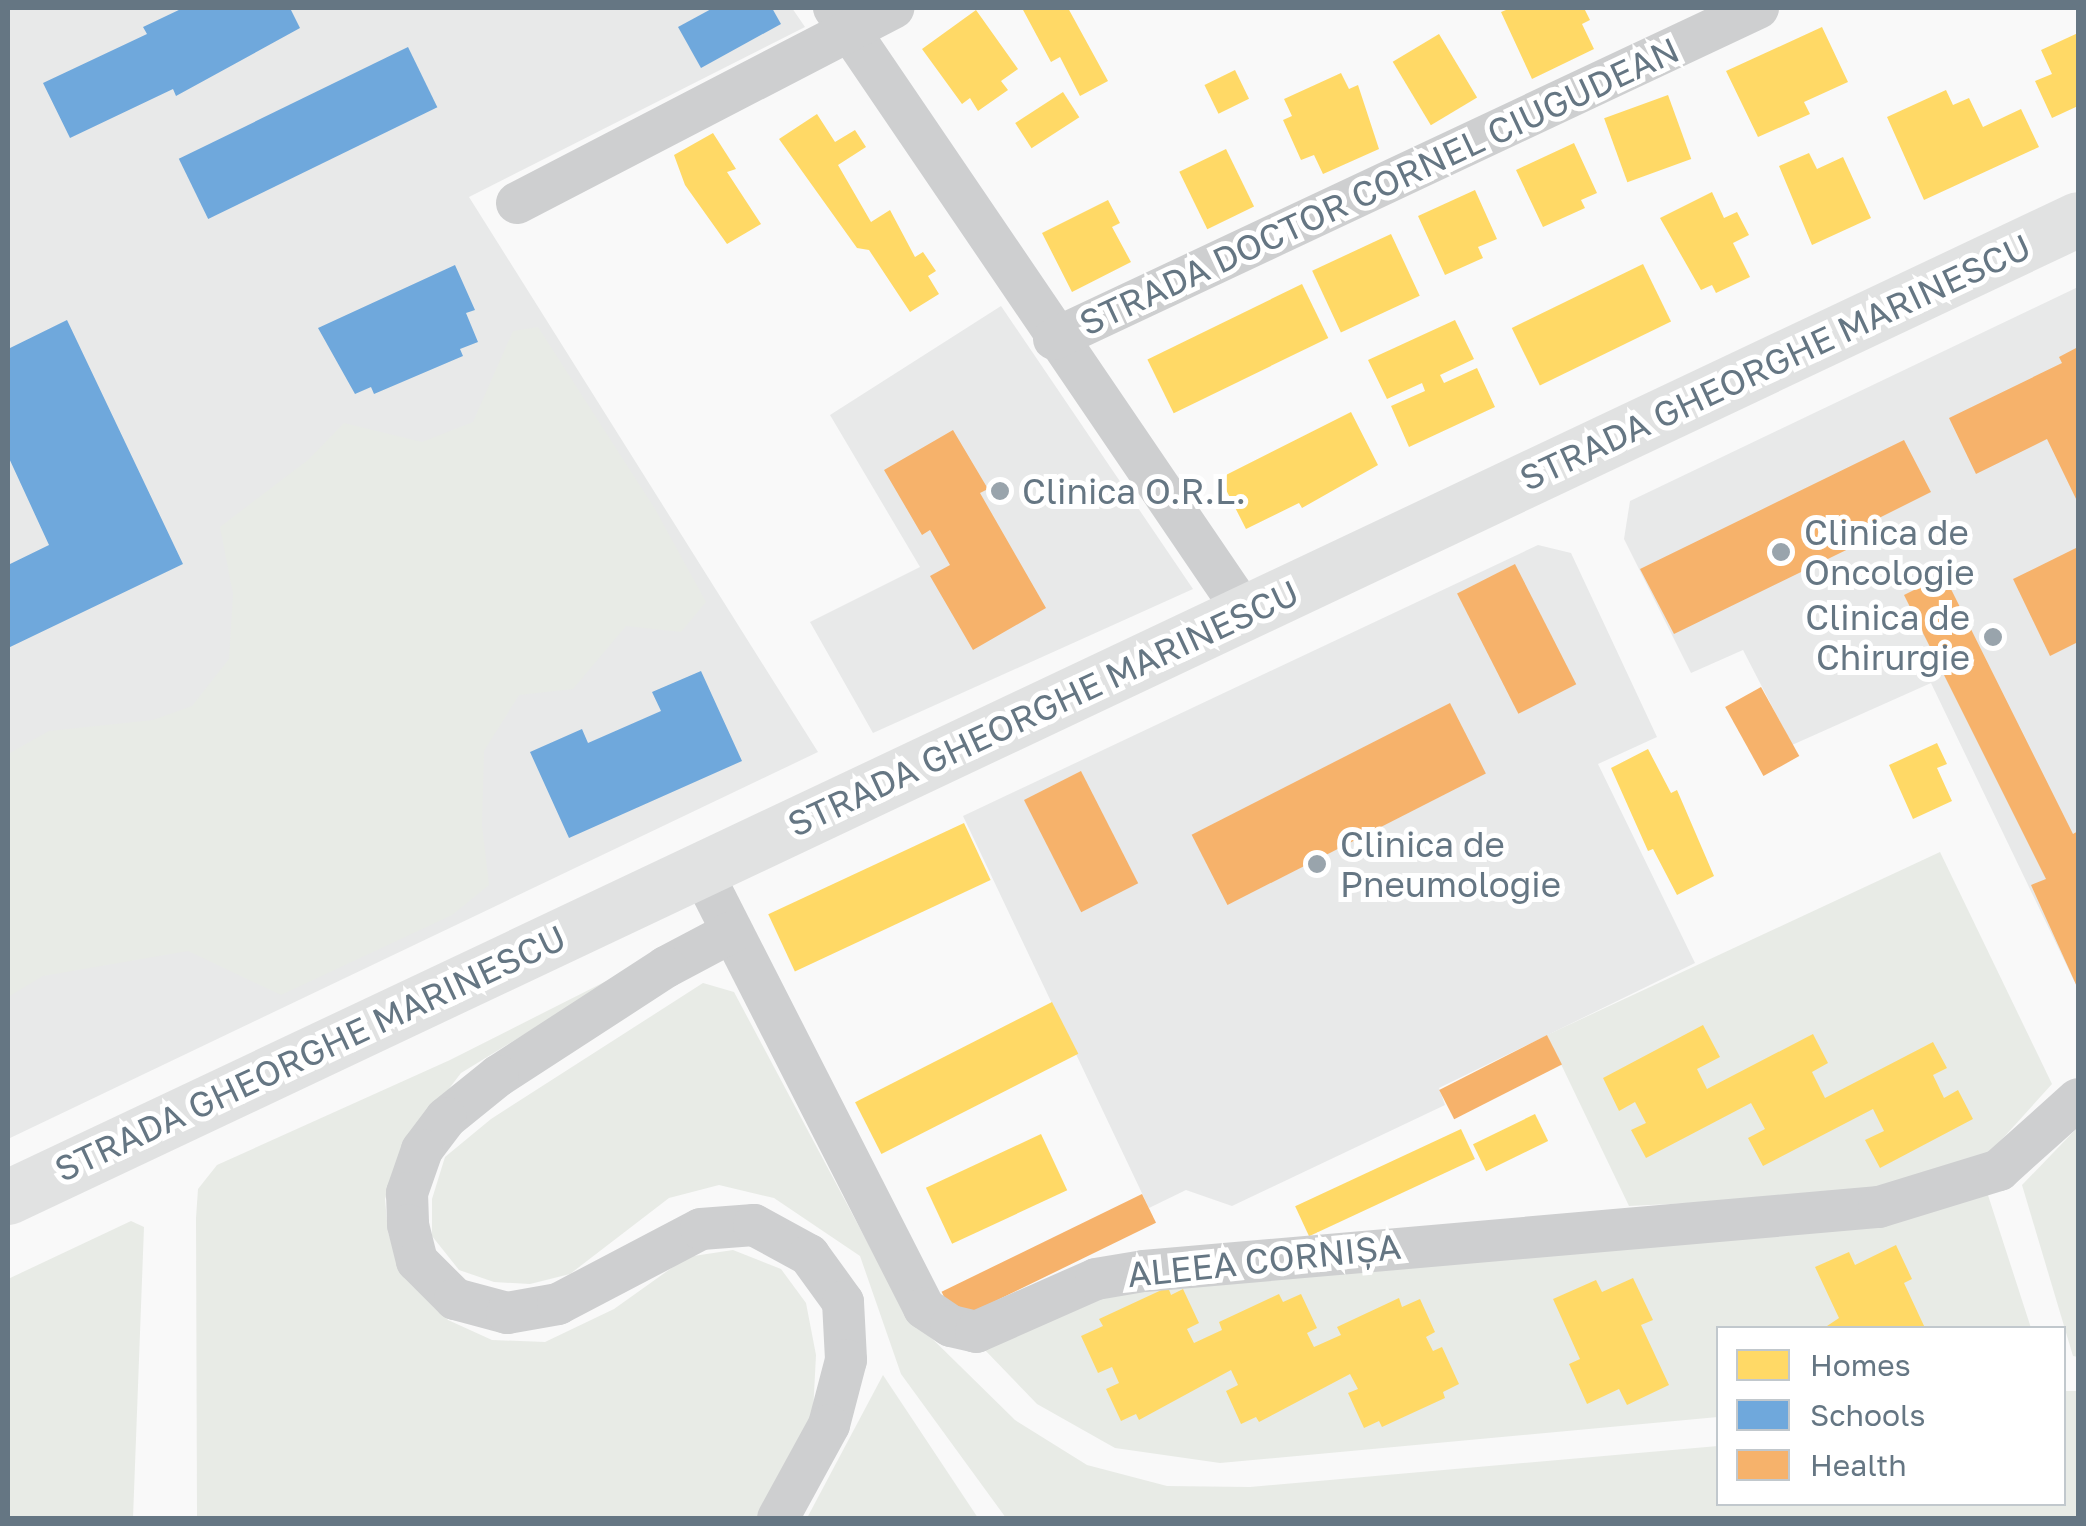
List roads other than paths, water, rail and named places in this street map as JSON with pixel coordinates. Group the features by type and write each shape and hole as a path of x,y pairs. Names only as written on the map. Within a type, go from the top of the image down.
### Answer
{"main road":[{"name":"STRADA GHEORGHE MARINESCU","path":"8,1196 2078,219"}],"street":[{"path":"518,202 842,19 893,8"},
{"name":"STRADA DOCTOR CORNEL CIUGUDEAN","path":"1054,339 1758,8"},
{"path":"842,19 1054,339 1244,614"},
{"name":"ALEEA CORNIȘA","path":"701,870 924,1308 951,1326 976,1332 1096,1280 1144,1271 1880,1207 1961,1187 1999,1170 2078,1099"},
{"path":"732,932 666,967 498,1076 446,1118 422,1150 407,1193 408,1225 418,1261 456,1299 507,1312 558,1304 701,1229 754,1225 809,1256 843,1302 846,1360 828,1425 778,1518"}],"place":[{"name":"Clinica O.R.L.","path":"1000,491"},
{"name":"Clinica de Oncologie","path":"1781,552"},
{"name":"Clinica de Chirurgie","path":"1993,637"},
{"name":"Clinica de Pneumologie","path":"1317,864"}]}
